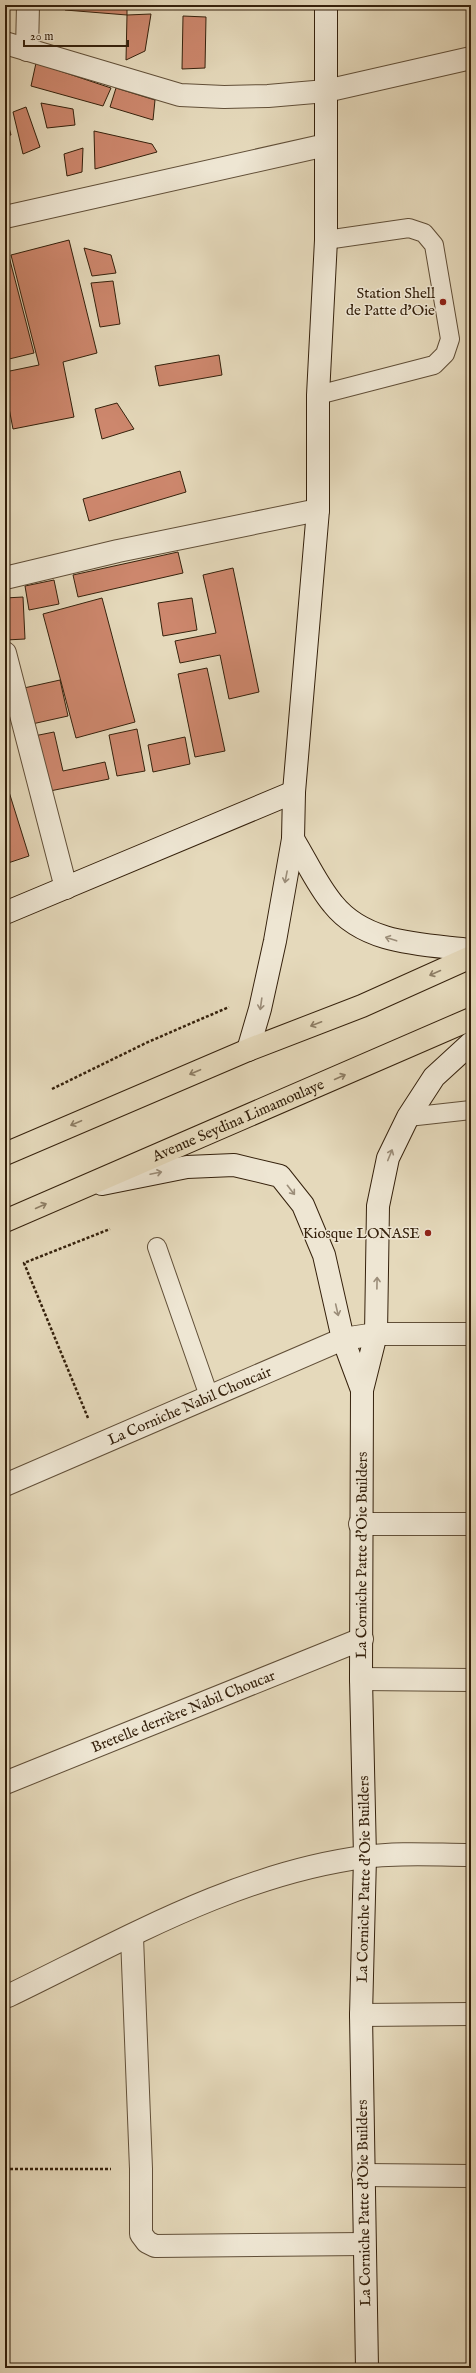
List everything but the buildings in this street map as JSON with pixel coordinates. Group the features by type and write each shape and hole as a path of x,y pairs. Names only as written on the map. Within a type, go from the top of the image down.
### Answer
{"highway":[{"path":"5,1154 248,1050 362,1006 471,957"},
{"name":"Avenue Seydina Limamoulaye","path":"5,1221 471,1020"}],"street":[{"path":"26,50 28,5"},
{"path":"248,1050 260,1010 262,992 275,941 294,839 294,792 318,510 318,395 326,240 326,5"},
{"path":"5,43 180,95 268,96 326,91 471,58"},
{"path":"5,217 326,146"},
{"path":"5,578 118,551 318,510"},
{"path":"5,653 66,888"},
{"path":"5,913 294,792"},
{"path":"294,839 333,904 352,921 374,933 396,941 471,950"},
{"path":"362,1390 376,1334 378,1206 388,1158 408,1117 434,1077 471,1043"},
{"path":"76,1190 187,1166 234,1165 280,1176 303,1205 324,1255 344,1339 362,1390"},
{"name":"La Corniche Nabil Choucair","path":"5,1485 344,1339 376,1334 471,1334"},
{"name":"La Corniche Patte d'Oie Builders","path":"362,1390 360,1524 362,1639 361,1679 365,1857 361,2015 367,2368"},
{"path":"360,1524 471,1524"},
{"name":"Bretelle derrière Nabil Choucar","path":"5,1783 362,1639"},
{"path":"361,1679 471,1680"},
{"path":"8,1996 216,1897 275,1876 365,1857 471,1855"},
{"path":"132,1937 141,2169 141,2234 147,2242 155,2246 364,2244"},
{"path":"361,2015 471,2014"},
{"path":"363,2175 471,2176"}],"lane":[{"path":"318,395 434,365 445,354 450,338 434,246 424,233 409,228 326,240"},
{"path":"408,1117 471,1110"},
{"path":"157,1247 209,1396"}],"path":[{"path":"52,1089 148,1042 262,992"},
{"path":"99,1444 24,1263 110,1229"},
{"path":"5,2169 141,2169"}],"place":[{"name":"Station Shell de Patte d'Oie","path":"443,302"},
{"name":"Kiosque LONASE","path":"428,1233"}]}
